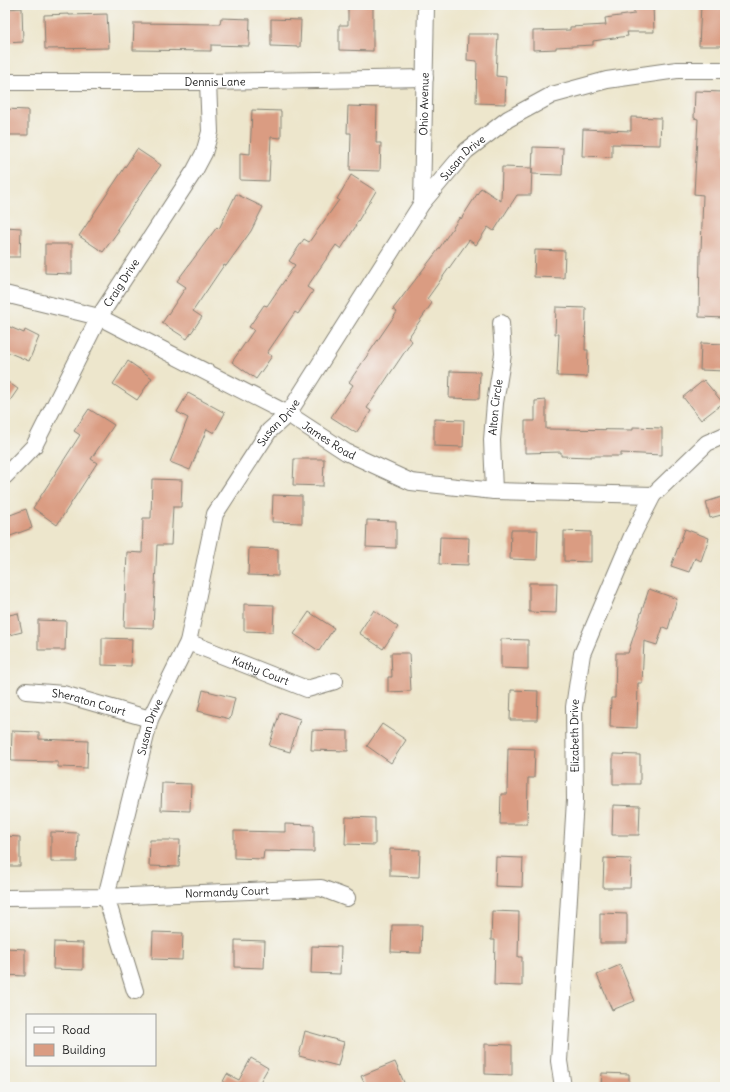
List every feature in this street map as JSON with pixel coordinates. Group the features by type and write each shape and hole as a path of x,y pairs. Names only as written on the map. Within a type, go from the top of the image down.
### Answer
{"street":[{"name":"Ohio Avenue","path":"422,203 426,5"},
{"name":"Susan Drive","path":"106,897 150,719 188,642 216,514 269,431 288,414 422,203 466,151 508,118 552,95 607,80 676,70 725,70"},
{"name":"Dennis Lane","path":"5,82 208,82 425,78"},
{"name":"Craig Drive","path":"5,476 34,446 99,317 195,170 204,153 210,132 208,82"},
{"name":"James Road","path":"5,294 99,317 288,414 346,452 411,482 494,491 653,496"},
{"name":"Alton Circle","path":"494,491 492,440 495,403 503,354 501,323"},
{"name":"Elizabeth Drive","path":"563,1087 559,1061 575,800 574,707 582,654 632,536 653,496 707,443 725,435"},
{"name":"Kathy Court","path":"188,642 307,690 335,681"},
{"name":"Sheraton Court","path":"26,691 63,694 150,719"},
{"name":"Normandy Court","path":"5,898 106,897 321,888 347,898"},
{"path":"106,897 134,991"}],"building":[{"path":"348,5 373,5 373,51 339,50 339,25 348,25"},
{"path":"634,5 653,5 654,32 627,32 628,36 593,41 593,45 533,50 533,31 570,30 570,27 606,25 605,18 634,14"},
{"path":"701,5 725,5 725,46 699,46"},
{"path":"22,8 23,42 5,43 5,9"},
{"path":"107,14 109,48 45,49 44,15"},
{"path":"221,18 250,19 249,46 211,45 211,51 133,50 134,23 220,24"},
{"path":"271,19 301,20 300,47 271,46"},
{"path":"468,34 498,34 496,76 506,77 505,104 476,103 477,61 467,60"},
{"path":"695,91 724,92 725,318 699,317 703,195 694,194 698,119 694,118"},
{"path":"348,106 377,107 376,143 381,143 380,171 350,170 351,133 347,133"},
{"path":"5,109 28,110 28,135 5,135"},
{"path":"252,110 281,111 281,138 271,137 269,181 240,180 240,153 250,154"},
{"path":"631,117 661,118 660,145 612,144 612,157 582,156 583,129 631,131"},
{"path":"533,147 563,148 562,175 532,174"},
{"path":"137,149 161,165 103,252 79,236"},
{"path":"502,167 532,168 531,195 517,195 494,231 488,227 476,245 469,240 427,299 432,303 408,338 412,341 367,408 371,411 356,433 331,417 353,385 349,382 397,312 393,309 438,250 460,217 461,219 481,188 501,201"},
{"path":"351,175 376,191 341,249 336,245 307,287 313,291 298,314 295,312 267,353 272,356 256,379 232,362 254,330 249,327 264,305 267,306 295,265 289,261 304,239 309,242 339,200 337,199"},
{"path":"236,194 263,207 251,231 226,266 224,265 193,311 202,317 187,339 162,323 186,287 177,281 217,227 219,229"},
{"path":"5,227 21,228 20,257 5,257"},
{"path":"45,244 72,244 72,274 45,273"},
{"path":"535,250 565,251 564,278 534,277"},
{"path":"556,307 586,308 585,350 588,350 587,377 557,376 559,334 555,334"},
{"path":"5,325 24,333 25,330 39,337 29,361 5,351"},
{"path":"701,343 725,344 725,371 700,370"},
{"path":"128,361 152,378 137,400 113,384"},
{"path":"450,371 480,372 479,399 449,398"},
{"path":"5,380 18,389 5,408"},
{"path":"704,380 723,403 701,420 683,397"},
{"path":"188,393 225,413 214,433 207,429 190,470 170,462 188,418 177,412"},
{"path":"546,400 546,429 633,430 633,427 662,428 662,455 621,453 621,456 591,457 561,456 561,452 525,453 525,421 535,421 535,401"},
{"path":"89,409 114,425 91,459 97,463 57,525 33,508 80,435 74,431"},
{"path":"434,419 464,420 463,447 434,446"},
{"path":"294,459 324,459 323,486 293,485"},
{"path":"152,479 182,480 181,507 173,507 171,545 157,545 153,628 124,627 127,552 142,553 143,518 151,518"},
{"path":"273,495 302,496 302,523 272,522"},
{"path":"725,496 725,514 710,518 706,502"},
{"path":"26,509 32,528 5,538 5,517"},
{"path":"367,520 396,521 396,548 366,547"},
{"path":"685,529 709,538 701,561 695,558 689,572 671,566"},
{"path":"511,530 538,530 537,560 510,559"},
{"path":"564,531 591,532 591,562 564,561"},
{"path":"440,537 469,538 468,565 439,564"},
{"path":"249,548 278,549 278,576 248,575"},
{"path":"529,583 557,583 556,613 529,612"},
{"path":"649,589 677,599 668,629 663,627 657,645 644,641 642,683 638,683 637,728 610,727 611,698 615,698 616,653 628,653"},
{"path":"244,604 274,605 273,632 244,631"},
{"path":"374,610 398,627 383,649 359,633"},
{"path":"309,612 334,628 319,651 294,634"},
{"path":"18,613 22,632 5,636 5,616"},
{"path":"38,620 66,621 65,650 38,650"},
{"path":"102,638 132,639 131,666 102,665"},
{"path":"501,639 528,640 528,669 501,668"},
{"path":"391,653 409,653 411,691 388,692 388,677 392,677"},
{"path":"203,690 235,698 230,719 198,711"},
{"path":"511,690 538,691 537,720 510,720"},
{"path":"280,712 300,719 290,752 269,746"},
{"path":"382,724 406,740 391,763 367,746"},
{"path":"312,730 348,731 348,751 311,750"},
{"path":"12,731 39,732 39,739 88,741 87,768 58,767 58,762 11,761"},
{"path":"508,748 535,749 534,778 528,778 527,824 500,824 501,794 507,794"},
{"path":"613,754 640,755 640,784 613,784"},
{"path":"162,783 191,784 190,811 161,810"},
{"path":"613,805 640,806 639,835 612,835"},
{"path":"346,817 375,818 375,845 345,844"},
{"path":"285,824 314,825 314,852 264,851 263,859 234,858 234,831 285,832"},
{"path":"51,832 78,833 77,862 51,862"},
{"path":"5,836 20,837 20,866 5,866"},
{"path":"150,840 180,840 179,867 149,866"},
{"path":"390,849 420,850 419,877 390,876"},
{"path":"496,857 523,858 522,887 495,886"},
{"path":"604,858 631,859 630,888 603,888"},
{"path":"492,911 519,912 518,957 522,957 522,986 494,985 495,940 491,940"},
{"path":"600,913 627,914 627,943 600,943"},
{"path":"392,925 422,925 421,953 391,952"},
{"path":"153,932 183,933 182,960 152,959"},
{"path":"235,940 265,941 264,968 235,967"},
{"path":"54,942 83,943 83,970 53,969"},
{"path":"312,946 341,947 340,974 311,973"},
{"path":"5,948 25,949 25,976 5,975"},
{"path":"620,965 635,1001 612,1010 597,975"},
{"path":"305,1031 344,1042 338,1066 299,1056"},
{"path":"485,1044 512,1045 512,1075 485,1074"},
{"path":"251,1058 268,1068 257,1087 220,1087 227,1074 239,1080"},
{"path":"395,1062 406,1087 366,1087 361,1076"},
{"path":"602,1073 629,1074 629,1087 601,1087"}]}
